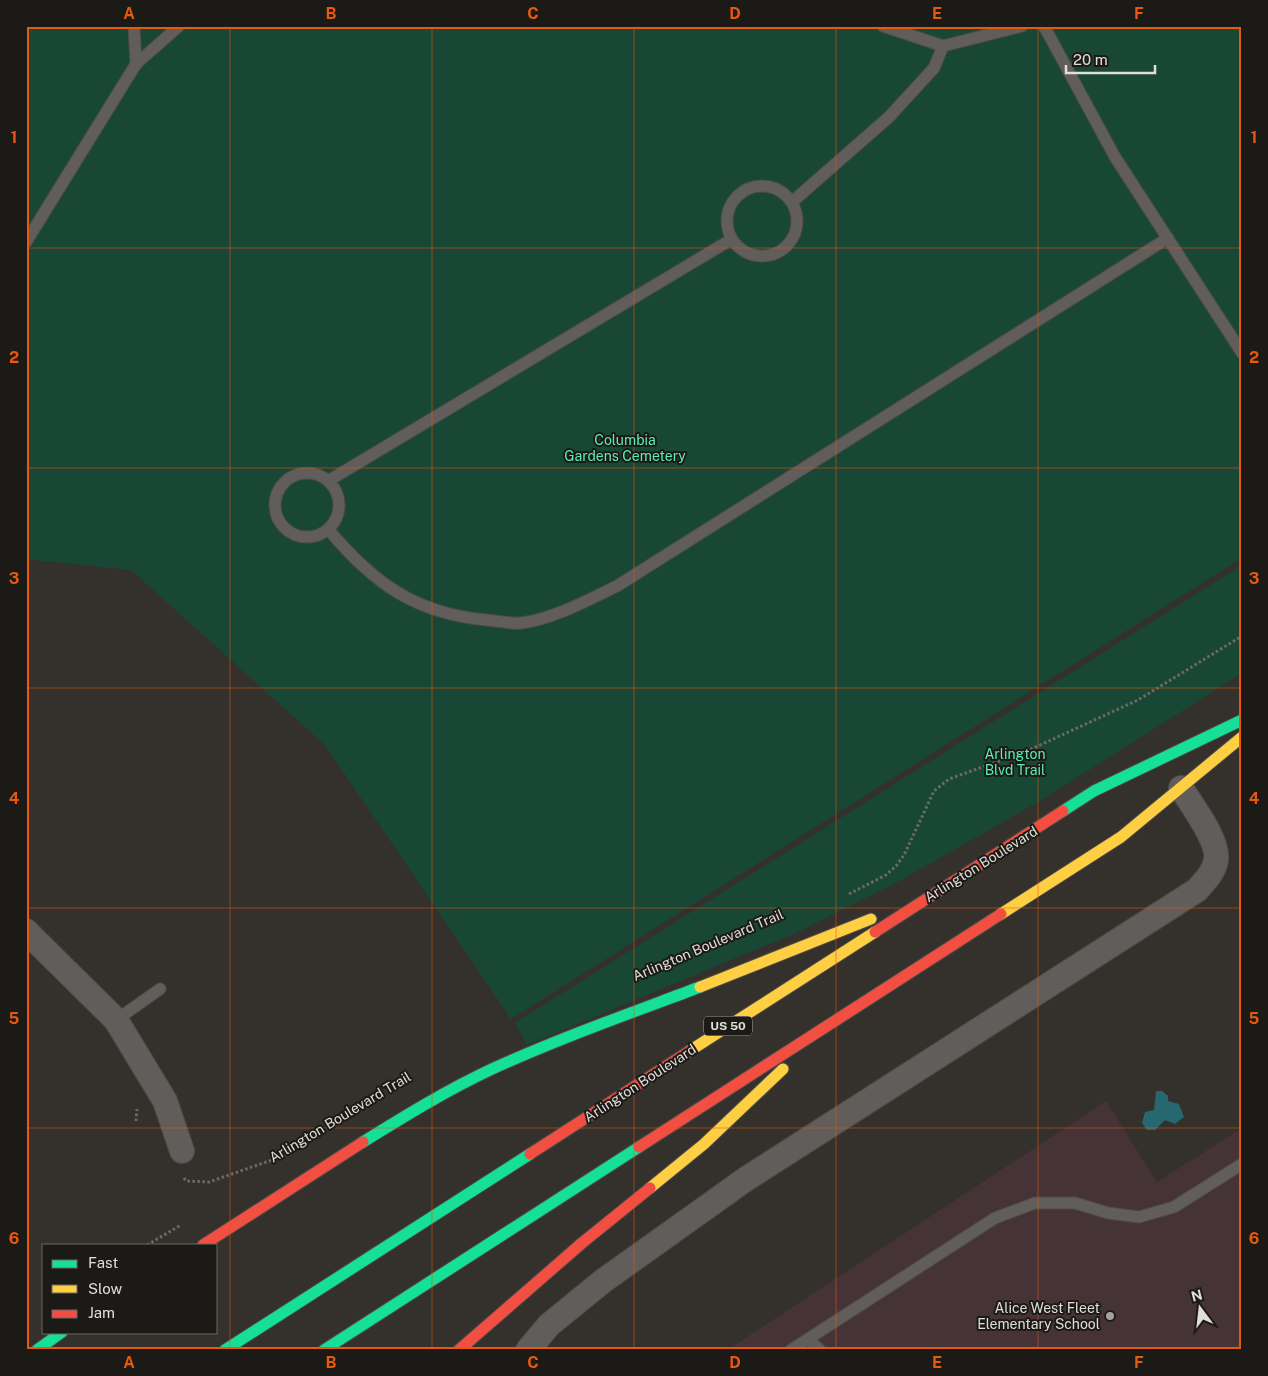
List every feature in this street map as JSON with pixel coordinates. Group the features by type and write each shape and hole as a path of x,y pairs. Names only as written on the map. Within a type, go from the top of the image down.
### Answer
{"highway":[{"name":"Arlington Boulevard","path":"225,1350 1094,792 1242,720"},
{"path":"324,1350 1121,837 1242,737"},
{"path":"206,1244 395,1123 463,1084 502,1065 540,1048 696,989 930,896"},
{"path":"459,1350 582,1243 704,1144 830,1024"},
{"path":"37,1350 59,1334"}],"street":[{"path":"528,1350 549,1325 597,1286 738,1184 1197,890 1213,869 1216,859 1210,836 1180,788"},
{"path":"26,932 116,1020 165,1101 182,1150"}],"lane":[{"path":"134,26 136,64"},
{"path":"26,242 136,64 179,26"},
{"path":"883,26 943,46 1022,26"},
{"path":"1044,26 1115,157 1242,353"},
{"path":"792,202 889,117 934,68 943,46"},
{"path":"767,186 784,193 792,202 797,224 789,244 780,250 759,256 748,253 732,238 727,228 727,215 731,204 738,194 749,188 767,186"},
{"path":"328,480 732,238"},
{"path":"328,529 347,552 377,580 424,607 473,619 521,623 574,607 617,586 1168,238"},
{"path":"310,473 328,480 337,494 339,511 335,521 328,529 318,535 307,537 296,535 286,530 279,522 275,502 282,484 290,477 310,473"},
{"path":"116,1020 160,989"},
{"path":"791,1350 995,1218 1035,1203 1075,1203 1108,1213 1138,1217 1174,1207 1242,1164"},
{"path":"808,1339 820,1350"}],"path":[{"path":"842,898 886,874 896,866 904,855 934,791 949,778 1027,751 1138,700 1242,636"},
{"path":"182,1150 174,1160 186,1181 209,1182 295,1152"},
{"path":"150,1244 184,1223"}],"shaded area":[{"path":"1106,1101 1157,1182 1242,1128 1242,1350 727,1350"}],"green space":[{"name":"Columbia Gardens Cemetery","path":"26,26 1242,26 1242,558 511,1019 325,745 131,570 26,559"},
{"name":"Arlington Blvd Trail","path":"1242,565 1242,673 1040,801 903,879 796,933 527,1045 515,1023"}],"water":[{"path":"1156,1091 1162,1091 1168,1096 1168,1101 1179,1104 1184,1117 1175,1124 1165,1120 1155,1130 1147,1130 1142,1123 1145,1112 1154,1110"}],"traffic: fast":[{"path":"1063,811 1094,791 1242,720"},
{"path":"363,1142 442,1094 492,1069 570,1036 700,987"},
{"path":"324,1350 639,1147"},
{"path":"225,1350 530,1154"},
{"path":"37,1350 59,1334"}],"traffic: slow":[{"path":"1001,914 1121,837 1242,737"},
{"path":"700,987 871,919"},
{"path":"691,1050 875,932"},
{"path":"650,1188 704,1144 783,1069"}],"traffic: jam":[{"path":"875,932 1063,811"},
{"path":"639,1147 1001,914"},
{"path":"530,1154 691,1050"},
{"path":"205,1244 363,1142"},
{"path":"459,1350 582,1243 650,1188"}],"place":[{"name":"Alice West Fleet Elementary School","path":"1110,1316"}]}
